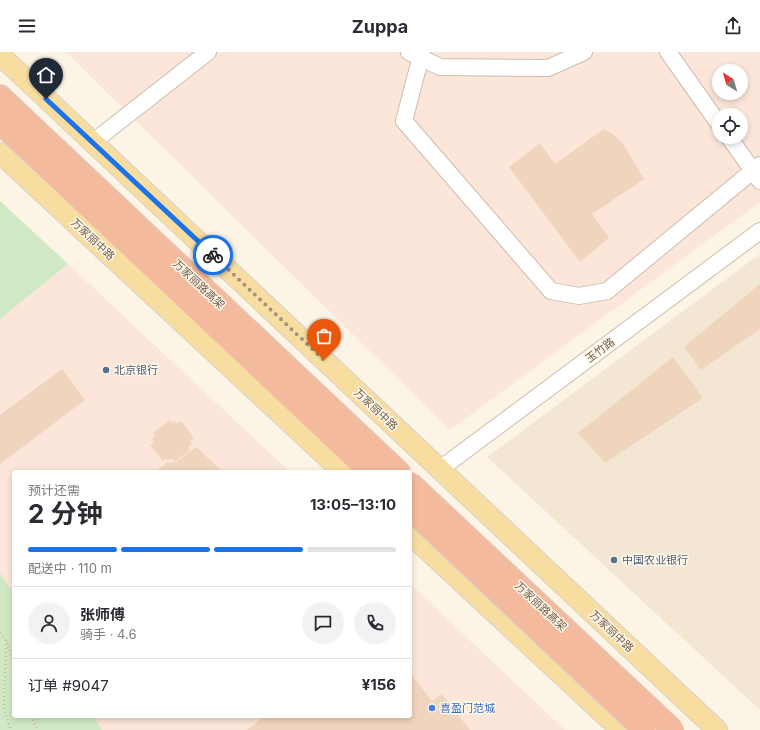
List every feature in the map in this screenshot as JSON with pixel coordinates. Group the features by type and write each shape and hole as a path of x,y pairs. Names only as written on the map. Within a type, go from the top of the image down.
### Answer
{"highway":[{"name":"万家丽路高架","path":"0,96 397,470"},
{"name":"万家丽路高架","path":"0,123 368,470"},
{"name":"万家丽路高架","path":"412,484 673,730"},
{"name":"万家丽路高架","path":"412,511 644,730"}],"main road":[{"name":"万家丽中路","path":"0,55 717,730"},
{"name":"万家丽中路","path":"0,153 341,470"},
{"path":"412,536 621,730"}],"street":[{"path":"93,142 208,52"},
{"path":"584,52 548,68 440,67 417,54 404,121 552,291 579,296 607,291 758,172 735,144"},
{"path":"668,52 712,114"},
{"name":"玉竹路","path":"440,469 760,232"}],"path":[{"path":"0,633 6,640 12,657"},
{"path":"6,640 4,709 11,730"},
{"path":"33,718 37,730"}],"shaded area":[{"path":"66,52 760,52 760,202 450,430"},
{"path":"760,254 760,710 487,457"},
{"path":"68,264 288,470 12,470 12,591 0,573 0,319"},
{"path":"412,586 565,730 102,730 94,718 412,718"}],"green space":[{"path":"0,201 68,264 0,319"},
{"path":"0,573 12,591 12,718 94,718 102,730 0,730"}],"building":[{"path":"604,129 613,134 623,144 644,179 592,214 609,238 580,262 509,167 540,143 555,164"},
{"path":"760,284 760,329 701,370 684,347"},
{"path":"673,357 703,398 605,463 578,433"},
{"path":"62,369 85,400 0,464 0,415"},
{"path":"170,420 173,423 175,421 177,423 181,421 194,438 190,441 192,444 188,447 190,450 174,462 172,458 168,461 166,458 163,461 150,445 154,442 152,439 155,436 153,433"},
{"path":"196,447 221,470 157,470 166,463 176,462"},
{"name":"喜盈门范城","path":"412,676 432,701 442,694 470,730 247,730 262,718 412,718"}],"way so far":[{"path":"213,255 324,360"}],"place":[{"name":"北京银行","path":"106,370"},
{"name":"中国农业银行","path":"614,560"},
{"name":"喜盈门范城","path":"432,708"}],"route":[{"path":"46,99 213,255"}]}
